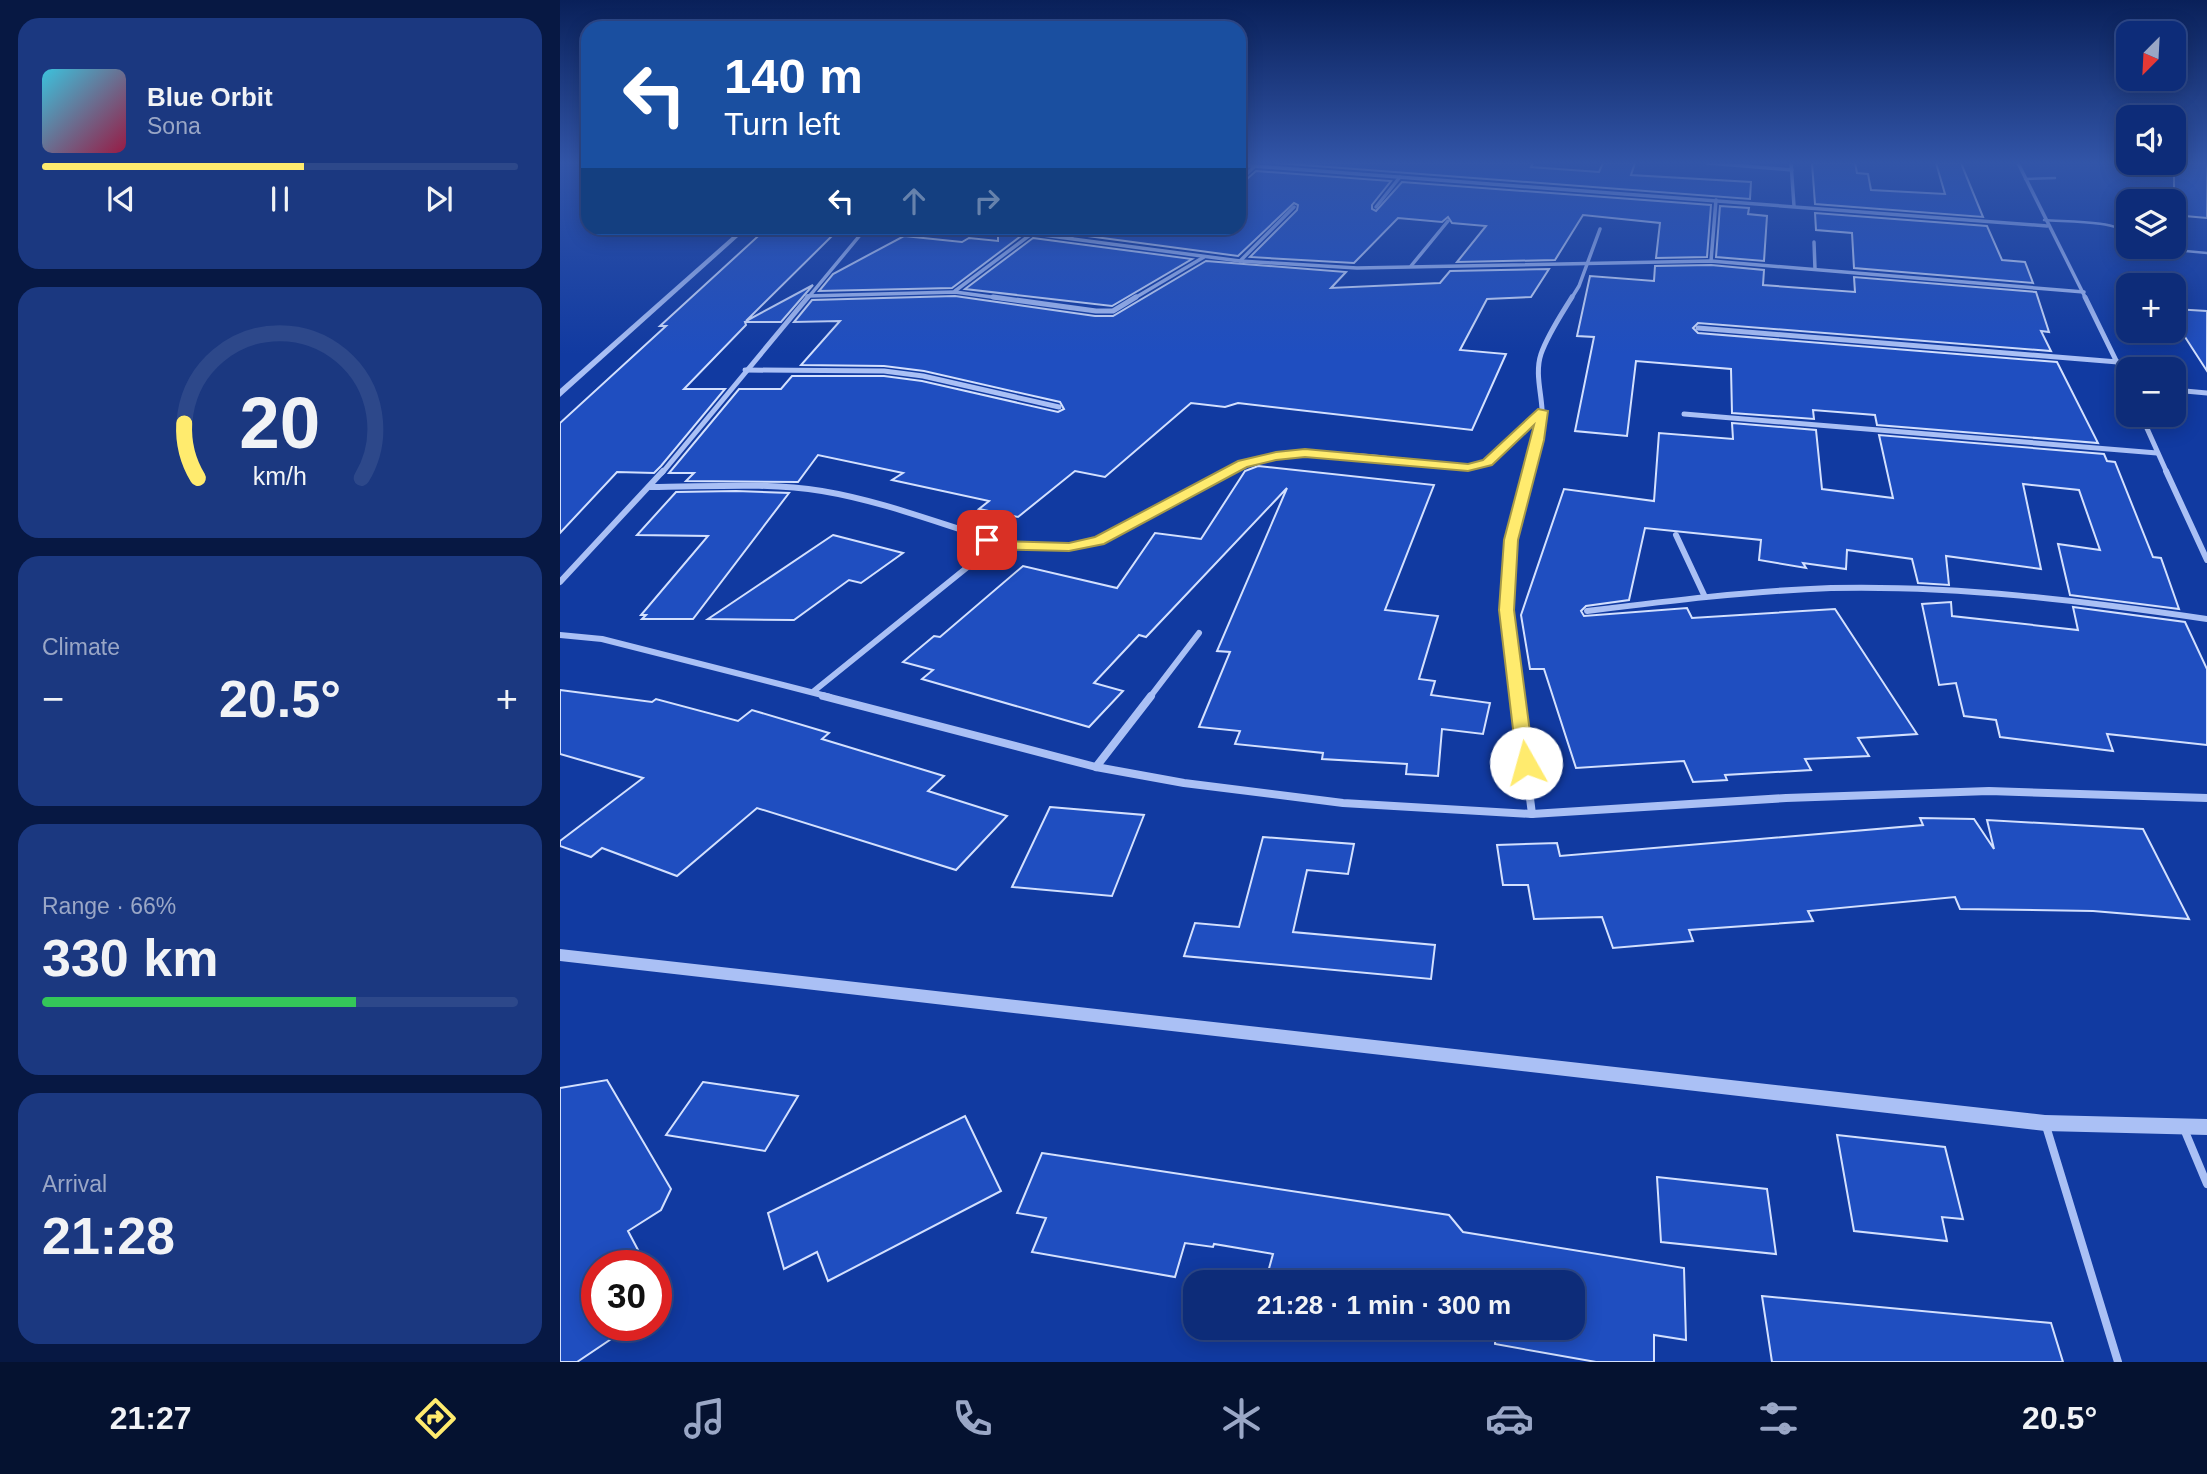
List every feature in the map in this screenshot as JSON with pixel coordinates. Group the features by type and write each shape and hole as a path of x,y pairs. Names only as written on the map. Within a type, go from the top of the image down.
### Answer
{"street":[{"path":"1240,261 1274,227"},
{"path":"1411,266 1443,227"},
{"path":"1711,261 1714,227"},
{"path":"2048,227 2116,358"},
{"path":"1532,814 1507,610 1511,540 1538,440 1542,411 1538,370 1541,356 1551,331 1579,286 1600,229"},
{"path":"560,394 737,235"},
{"path":"560,582 650,487 860,235"},
{"path":"955,292 1030,235"},
{"path":"1056,235 1240,261 1357,268 1711,261 2084,292"},
{"path":"1814,242 1815,269"},
{"path":"807,296 955,292 1096,311 1113,310 1205,257"},
{"path":"1698,328 2116,362"},
{"path":"745,370 884,371 923,376 1059,407"},
{"path":"2186,391 2207,393"},
{"path":"988,545 1069,547 1099,541 1242,464 1276,456 1305,453 1468,468 1488,463 1542,411"},
{"path":"1684,414 2157,453"},
{"path":"2146,427 2207,560"},
{"path":"650,487 819,491 863,499 978,535 987,540 988,545"},
{"path":"1676,535 1705,597"},
{"path":"814,691 980,557 988,545"},
{"path":"1587,611 1705,597 1868,587 1983,593 2114,605 2207,619"},
{"path":"1096,767 1199,633"},
{"path":"560,635 602,639 814,691 934,726 1096,767 1184,783 1343,803 1532,814 1786,798 1989,791 2207,798"},
{"path":"560,955 2045,1123 2207,1127"}],"lane":[{"path":"2186,251 2207,253"},
{"path":"2045,1123 2119,1362"},
{"path":"2182,1125 2207,1184"}],"building":[{"path":"1246,227 1269,227 1238,256 1080,235 1246,235"},
{"path":"1280,227 1390,227 1354,263 1250,257"},
{"path":"1486,227 1576,227 1555,260 1457,262"},
{"path":"1660,227 1709,227 1707,257 1656,258"},
{"path":"1718,227 1766,227 1764,261 1716,257"},
{"path":"1816,227 1987,227 2002,260 2025,262 2033,283 1854,268 1852,233 1816,230"},
{"path":"759,235 833,235 746,321 813,285 781,322 745,322 746,325 684,389 725,389 661,466 654,473 617,472 560,533 560,423 666,326 660,326"},
{"path":"998,235 1021,236 952,288 819,291 833,274 904,236 962,242 969,238 998,241"},
{"path":"1033,238 1192,259 1112,306 965,289"},
{"path":"1206,261 1346,272 1331,288 1440,283 1450,271 1549,269 1531,297 1487,299 1460,350 1506,354 1472,430 1238,403 1225,407 1191,403 1105,477 1075,471 1018,517 979,509 989,501 892,480 903,473 818,455 798,482 686,481 694,473 669,473 739,389 781,389 792,376 884,376 922,381 1058,412 1064,409 1060,402 924,371 884,366 801,365 840,321 794,322 812,300 955,296 1095,316 1113,316"},
{"path":"1711,265 1764,270 1763,285 1855,292 1854,277 2036,292 2049,332 2041,331 2051,351 1698,323 1693,328 1698,333 2057,362 2098,443 1877,425 1875,415 1813,410 1814,419 1732,413 1731,369 1636,361 1627,436 1575,431 1594,337 1577,336 1590,276 1654,281 1655,266"},
{"path":"2186,310 2207,311 2207,371 2186,339"},
{"path":"1732,423 1816,430 1822,489 1893,498 1879,435 2104,454 2107,461 2115,462 2153,557 2161,558 2179,609 2070,595 2058,544 2100,550 2079,490 2023,484 2041,569 1946,556 1949,585 1918,583 1912,559 1847,550 1846,569 1803,563 1806,568 1759,560 1761,540 1645,528 1629,600 1586,606 1581,611 1584,616 1687,608 1692,618 1835,609 1917,734 1858,738 1869,756 1805,759 1811,770 1725,775 1727,780 1693,782 1684,761 1576,768 1544,669 1530,669 1521,615 1564,489 1654,501 1659,433 1733,439"},
{"path":"1258,466 1434,485 1385,610 1438,616 1419,679 1435,681 1431,695 1490,703 1483,734 1442,729 1438,776 1406,774 1407,764 1322,759 1323,753 1235,744 1240,731 1199,727 1230,652 1217,651 1287,488 1146,637 1139,635 1094,683 1123,691 1089,727 922,679 933,670 903,662 934,636 940,637 1023,566 1117,588 1155,533 1201,539 1245,471"},
{"path":"676,492 789,493 693,619 642,619 646,615 641,615 708,536 637,535"},
{"path":"833,535 903,553 861,583 849,580 794,620 708,619"},
{"path":"1951,602 1952,616 2078,630 2073,607 2185,622 2207,669 2207,745 2107,734 2113,751 2000,737 1996,720 1964,716 1956,683 1939,685 1922,604"},
{"path":"560,690 652,702 656,699 738,721 752,710 829,733 822,739 944,776 928,791 1007,816 956,870 757,808 677,876 602,848 591,857 560,846 560,841 643,778 560,754"},
{"path":"1050,807 1144,815 1112,896 1012,887"},
{"path":"1920,818 1974,819 1994,849 1987,820 2143,829 2189,919 2093,911 1960,909 1955,897 1808,911 1813,921 1689,930 1693,941 1613,948 1602,917 1534,919 1528,885 1503,885 1497,845 1557,843 1560,856 1923,825"},
{"path":"1263,837 1354,844 1348,874 1307,870 1293,932 1435,945 1431,979 1184,956 1195,923 1239,927"},
{"path":"607,1080 671,1189 661,1210 628,1231 638,1250 581,1250 581,1341 608,1341 577,1362 560,1362 560,1088"},
{"path":"703,1082 798,1096 765,1151 666,1135"},
{"path":"965,1116 1001,1191 828,1281 817,1252 784,1269 768,1213"},
{"path":"1837,1135 1945,1147 1963,1219 1942,1217 1947,1241 1854,1231"},
{"path":"1042,1153 1449,1215 1463,1232 1684,1268 1686,1340 1654,1335 1654,1362 1596,1362 1495,1344 1495,1340 1585,1340 1585,1270 1269,1270 1273,1254 1214,1244 1213,1247 1185,1243 1175,1277 1032,1252 1046,1218 1017,1213"},
{"path":"1657,1177 1767,1189 1776,1254 1661,1242"},
{"path":"1762,1296 2051,1323 2063,1362 1772,1362"}],"route":[{"path":"987,540 988,545 1069,547 1099,541 1242,464 1276,456 1305,453 1468,468 1488,463 1542,411 1538,440 1511,540 1507,610 1526,763"}]}
